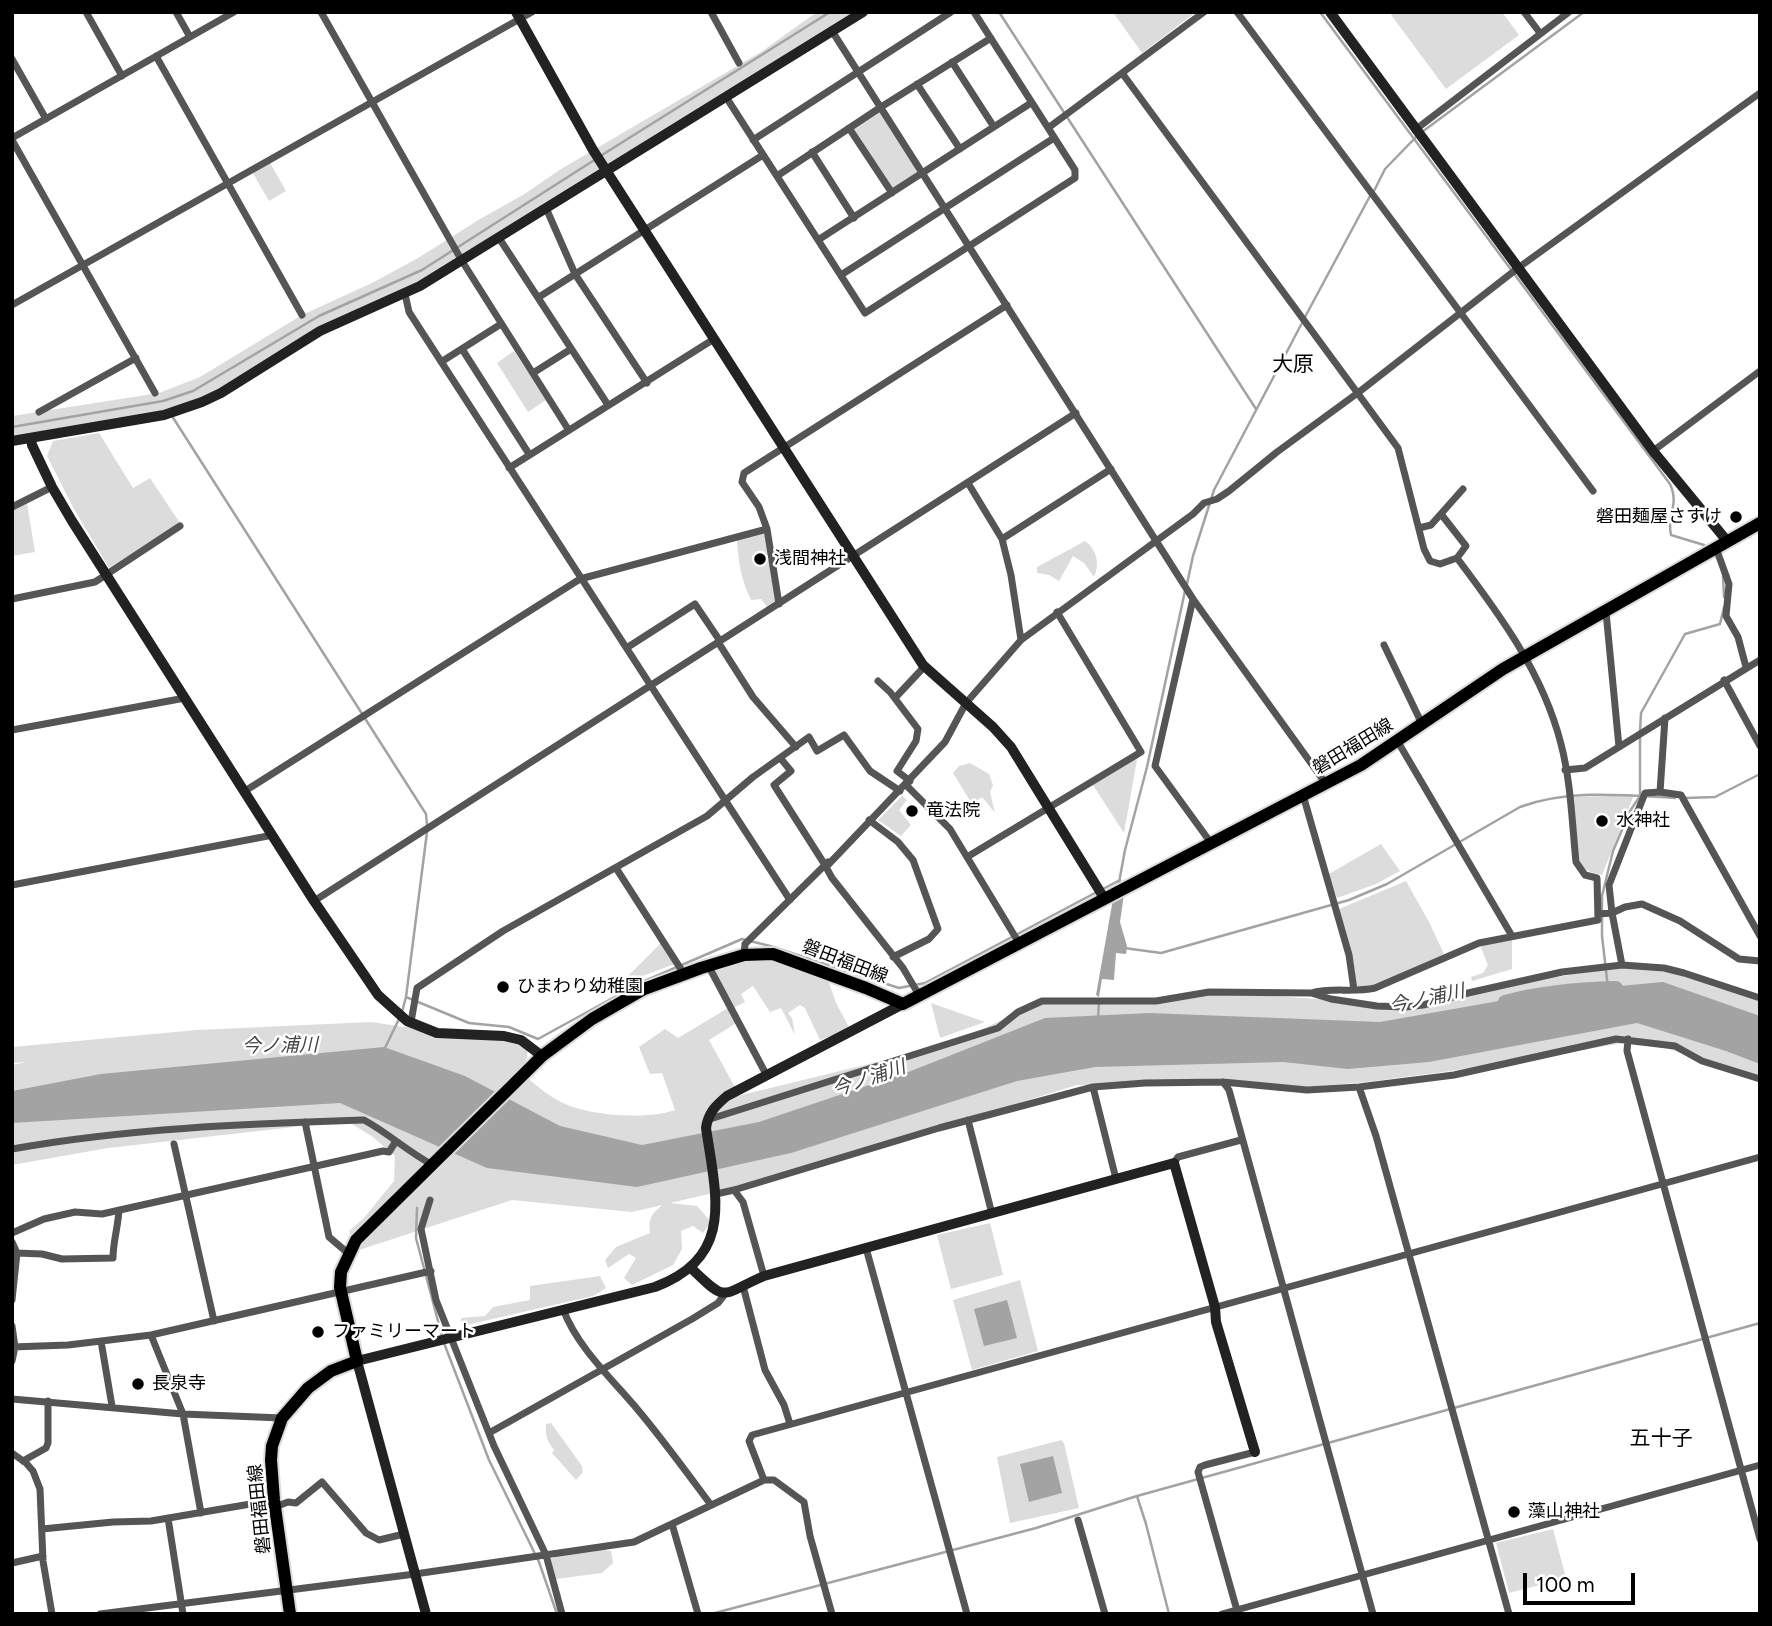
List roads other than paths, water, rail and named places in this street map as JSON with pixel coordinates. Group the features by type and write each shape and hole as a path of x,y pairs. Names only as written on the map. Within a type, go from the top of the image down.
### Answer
{"main road":[{"name":"磐田福田線","path":"290,1614 271,1460 275,1434 282,1418 307,1388 320,1377 357,1361 341,1293 341,1272 349,1254 356,1240 542,1056 625,998 708,965 744,955 773,954 903,1004 1326,784 1398,742 1525,656 1759,525"}],"street":[{"path":"86,12 122,76"},
{"path":"176,12 190,37"},
{"path":"155,393 12,139 234,12"},
{"path":"321,12 461,259 568,429"},
{"path":"12,305 371,103 518,16 532,12"},
{"path":"710,12 739,63"},
{"path":"12,441 164,415 221,393 312,335 405,294 863,12"},
{"path":"753,140 951,12"},
{"path":"726,97 865,313 1075,178 1075,170 974,12"},
{"path":"1048,128 1204,12"},
{"path":"1237,12 1592,491"},
{"path":"1329,12 1721,544 1729,584 1726,616 1738,637 1746,667"},
{"path":"1524,12 1540,33"},
{"path":"1418,134 1569,12"},
{"path":"518,16 606,170 924,667 1012,747 1048,808 1115,893"},
{"path":"832,31 1193,600 1326,784"},
{"path":"777,176 991,38"},
{"path":"156,57 302,315"},
{"path":"12,59 46,119"},
{"path":"952,62 994,127"},
{"path":"1122,72 1359,392 1401,455 1430,561 1440,564 1457,558 1466,546 1441,514"},
{"path":"917,84 960,149"},
{"path":"744,955 746,944 906,786 945,742 966,703 1021,640 1157,541 1204,503 1229,491 1276,452 1359,392 1518,268 1760,93"},
{"path":"818,240 1031,103"},
{"path":"849,128 892,193"},
{"path":"841,275 1054,138"},
{"path":"812,152 854,218"},
{"path":"539,297 763,155"},
{"path":"546,208 575,275 647,383"},
{"path":"499,238 608,405"},
{"path":"405,294 410,312 509,468 580,579 628,647 790,900"},
{"path":"779,604 767,529 758,507 742,482 744,473 1007,305"},
{"path":"442,362 501,324"},
{"path":"509,468 713,340"},
{"path":"462,349 529,454"},
{"path":"533,373 571,349"},
{"path":"39,412 135,359"},
{"path":"1653,451 1760,371"},
{"path":"314,901 1076,413"},
{"path":"31,438 52,487 106,575 314,901 379,995 397,1013 437,1033 504,1035 521,1040 542,1056"},
{"path":"1002,539 1111,469"},
{"path":"968,483 1002,539 1011,575 1021,640"},
{"path":"12,507 52,487"},
{"path":"1419,528 1431,524 1463,489"},
{"path":"12,599 95,582 180,526"},
{"path":"245,792 580,579 767,529"},
{"path":"1311,993 1325,989 1375,988 1479,943 1598,920 1597,878 1585,875 1577,862 1561,742 1534,669 1507,626 1457,558"},
{"path":"1193,600 1155,766 1211,843"},
{"path":"628,647 695,604 753,697 796,747"},
{"path":"967,856 1141,752 1057,612"},
{"path":"1606,612 1619,747"},
{"path":"1384,645 1422,725"},
{"path":"1565,770 1585,768 1760,660"},
{"path":"895,698 924,667"},
{"path":"1724,680 1760,746"},
{"path":"878,681 895,698 918,729 916,741 897,771 906,786 942,820 967,856 1018,943"},
{"path":"12,730 185,698"},
{"path":"1660,792 1665,718"},
{"path":"411,1022 417,988 503,931 707,816 753,777 809,737 817,751 844,735 870,771 906,786"},
{"path":"1398,742 1512,936"},
{"path":"781,759 791,771 775,785 827,864 827,871 919,995"},
{"path":"1622,965 1609,885 1643,796 1660,792 1683,797 1760,936"},
{"path":"1303,795 1349,955 1354,990"},
{"path":"869,820 898,842 913,860 937,929 929,939 893,957"},
{"path":"12,886 273,835"},
{"path":"616,867 684,974"},
{"path":"1598,914 1612,913 1642,904 1680,921 1739,959 1760,961"},
{"path":"708,965 766,1076"},
{"path":"707,1124 998,1028 1018,1012 1042,1001 1156,1002 1209,992 1311,993 1354,1002 1405,1007 1562,972 1622,965 1684,972 1760,998"},
{"path":"426,1614 357,1361 655,1287 681,1276 691,1268 711,1236 716,1220 716,1194 707,1124 714,1108 727,1096 903,1004"},
{"path":"716,1194 734,1191 968,1120 1093,1087 1223,1082 1307,1090 1359,1087 1454,1075 1616,1038 1675,1046 1702,1061 1760,1079"},
{"path":"1628,1039 1627,1051 1760,1539"},
{"path":"1223,1082 1229,1090 1373,1614"},
{"path":"1093,1087 1116,1179"},
{"path":"1359,1087 1376,1136 1509,1614"},
{"path":"12,1149 94,1137 364,1120 407,1151 431,1164"},
{"path":"968,1120 992,1214"},
{"path":"305,1122 329,1237 349,1254"},
{"path":"489,1433 692,1319 718,1303 725,1294 764,1276 1174,1163 1178,1157 1241,1140"},
{"path":"12,1233 44,1219 75,1212 102,1214 383,1151 389,1152 396,1141"},
{"path":"174,1144 214,1321"},
{"path":"764,1480 749,1441 752,1435 1760,1157"},
{"path":"1174,1163 1216,1322 1255,1452 1205,1465 1198,1472 1238,1612"},
{"path":"734,1191 743,1202 764,1276"},
{"path":"430,1200 421,1229 436,1300 489,1433 545,1555 562,1614"},
{"path":"18,1253 42,1254 62,1259 113,1258 119,1210"},
{"path":"12,1242 18,1253 12,1300"},
{"path":"866,1248 967,1614"},
{"path":"691,1268 715,1292 725,1294"},
{"path":"13,1347 68,1345 151,1335 431,1271"},
{"path":"743,1286 765,1370 784,1405 790,1424"},
{"path":"564,1309 567,1319 584,1345 662,1439 711,1505"},
{"path":"12,1326 12,1361"},
{"path":"151,1335 183,1414 201,1513"},
{"path":"101,1341 112,1406"},
{"path":"12,1399 183,1414 282,1418"},
{"path":"23,1461 46,1448 48,1402"},
{"path":"12,1453 33,1471 40,1489 43,1556 52,1614"},
{"path":"1222,1614 1238,1612 1760,1465"},
{"path":"100,1614 415,1574 634,1542 764,1480 774,1480 804,1502 810,1536 832,1614"},
{"path":"42,1529 296,1503 322,1482 370,1536 384,1540 404,1534"},
{"path":"168,1518 183,1614"},
{"path":"1078,1521 1105,1614"},
{"path":"673,1524 698,1614"},
{"path":"12,1563 43,1556"}],"waterway":[{"path":"602,155 830,12"},
{"path":"999,12 1256,409"},
{"path":"1320,12 1670,484 1674,498 1671,535 1704,545"},
{"path":"1422,132 1584,12"},
{"path":"1374,191 1385,169 1417,136"},
{"path":"12,427 163,401 193,391 319,316 422,270 596,159"},
{"path":"1305,317 1370,196"},
{"path":"1187,584 1214,490 1302,323"},
{"path":"172,416 426,814 427,825"},
{"path":"1723,576 1724,597"},
{"path":"1118,888 1185,591"},
{"path":"1640,731 1641,713 1685,634 1720,624 1724,607"},
{"path":"1608,988 1602,936 1602,896 1613,851 1630,811 1640,796 1640,737"},
{"path":"1685,798 1715,797 1760,774"},
{"path":"1124,948 1161,953 1349,900 1387,884 1520,807 1539,801 1577,795 1675,798"},
{"path":"402,1012 427,832"},
{"path":"1101,890 1120,880"},
{"path":"406,997 469,1023 509,1027 538,1039 640,983 742,939 899,988 925,983 1095,893"},
{"name":"今ノ浦川","path":"1505,1002 1560,992 1616,988"},
{"path":"1098,1019 1099,1001"},
{"path":"384,1050 399,1019"},
{"path":"417,1208 416,1238 442,1336"},
{"path":"711,1614 1036,1528 1137,1496 1760,1323"},
{"path":"444,1343 489,1460 539,1562 557,1614"},
{"path":"1137,1496 1169,1614"}],"place":[{"name":"磐田麺屋さすけ","path":"1736,517"},
{"name":"浅間神社","path":"760,559"},
{"name":"竜法院","path":"912,811"},
{"name":"水神社","path":"1602,821"},
{"name":"ひまわり幼稚園","path":"503,987"},
{"name":"ファミリーマート","path":"318,1332"},
{"name":"長泉寺","path":"138,1384"},
{"name":"藻山神社","path":"1514,1512"}],"district":[{"name":"大原","path":"1293,365"},
{"name":"五十子","path":"1661,1439"}]}
